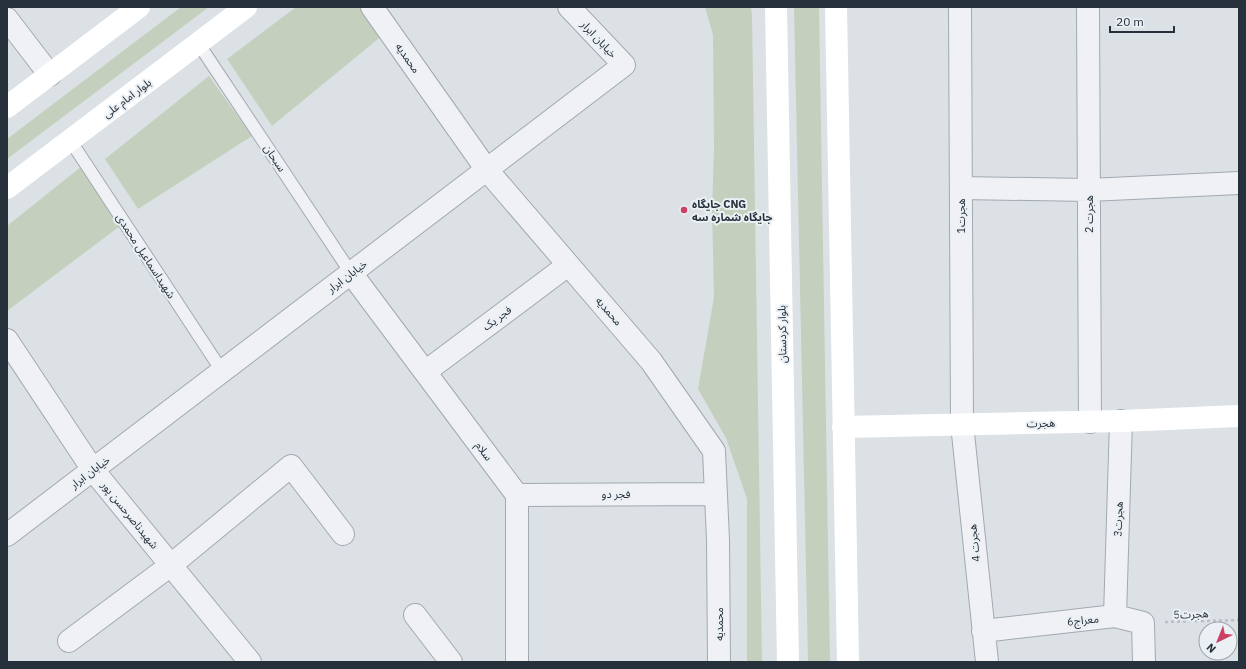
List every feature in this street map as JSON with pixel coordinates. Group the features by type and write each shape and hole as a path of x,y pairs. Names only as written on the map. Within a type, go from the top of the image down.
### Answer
{"main road":[{"path":"7,107 140,7"},
{"name":"بلوار امام علی","path":"7,188 246,7"},
{"name":"بلوار کردستان","path":"776,7 788,662"},
{"path":"836,7 848,662"},
{"name":"هجرت","path":"844,427 1090,422 1239,416"}],"street":[{"name":"محمدیه","path":"372,7 487,170 651,361 714,451 718,540 719,662"},
{"name":"خیابان ابرار","path":"7,536 624,65 569,7"},
{"name":"هجرت1","path":"960,7 962,424"},
{"name":"هجرت 2","path":"1088,7 1090,422"},
{"path":"7,19 50,75"},
{"path":"961,188 1089,190 1239,183"},
{"name":"فجر یک","path":"425,372 568,264"},
{"name":"سلام","path":"351,273 517,495"},
{"name":"شهیدناصرحسن پور","path":"7,340 93,470 250,662"},
{"name":"هجرت3","path":"1115,616 1121,421"},
{"name":"هجرت 4","path":"962,424 983,631 988,662"},
{"path":"69,641 171,565 291,466 343,534"},
{"name":"فجر دو","path":"517,495 716,494"},
{"path":"517,495 517,662"},
{"path":"415,615 451,662"},
{"name":"معراج6","path":"983,631 1115,616 1143,623"},
{"path":"1143,623 1144,662"}],"lane":[{"name":"سبحان","path":"198,43 351,273"},
{"name":"شهیداسماعیل محمدی","path":"70,140 222,372"}],"path":[{"name":"هجرت5","path":"1143,623 1239,620"}],"green space":[{"path":"181,7 209,7 7,159 7,139"},
{"path":"296,7 370,7 389,30 272,126 227,59"},
{"path":"705,7 751,7 752,14 762,662 747,662 747,499 726,438 698,389 714,297 712,211 714,148 713,35"},
{"path":"794,7 819,7 830,662 808,662"},
{"path":"209,76 252,136 138,209 105,159"},
{"path":"82,166 120,226 7,311 7,226"}],"place":[{"name":"جایگاه CNG جایگاه شماره سه","path":"684,210"}]}
